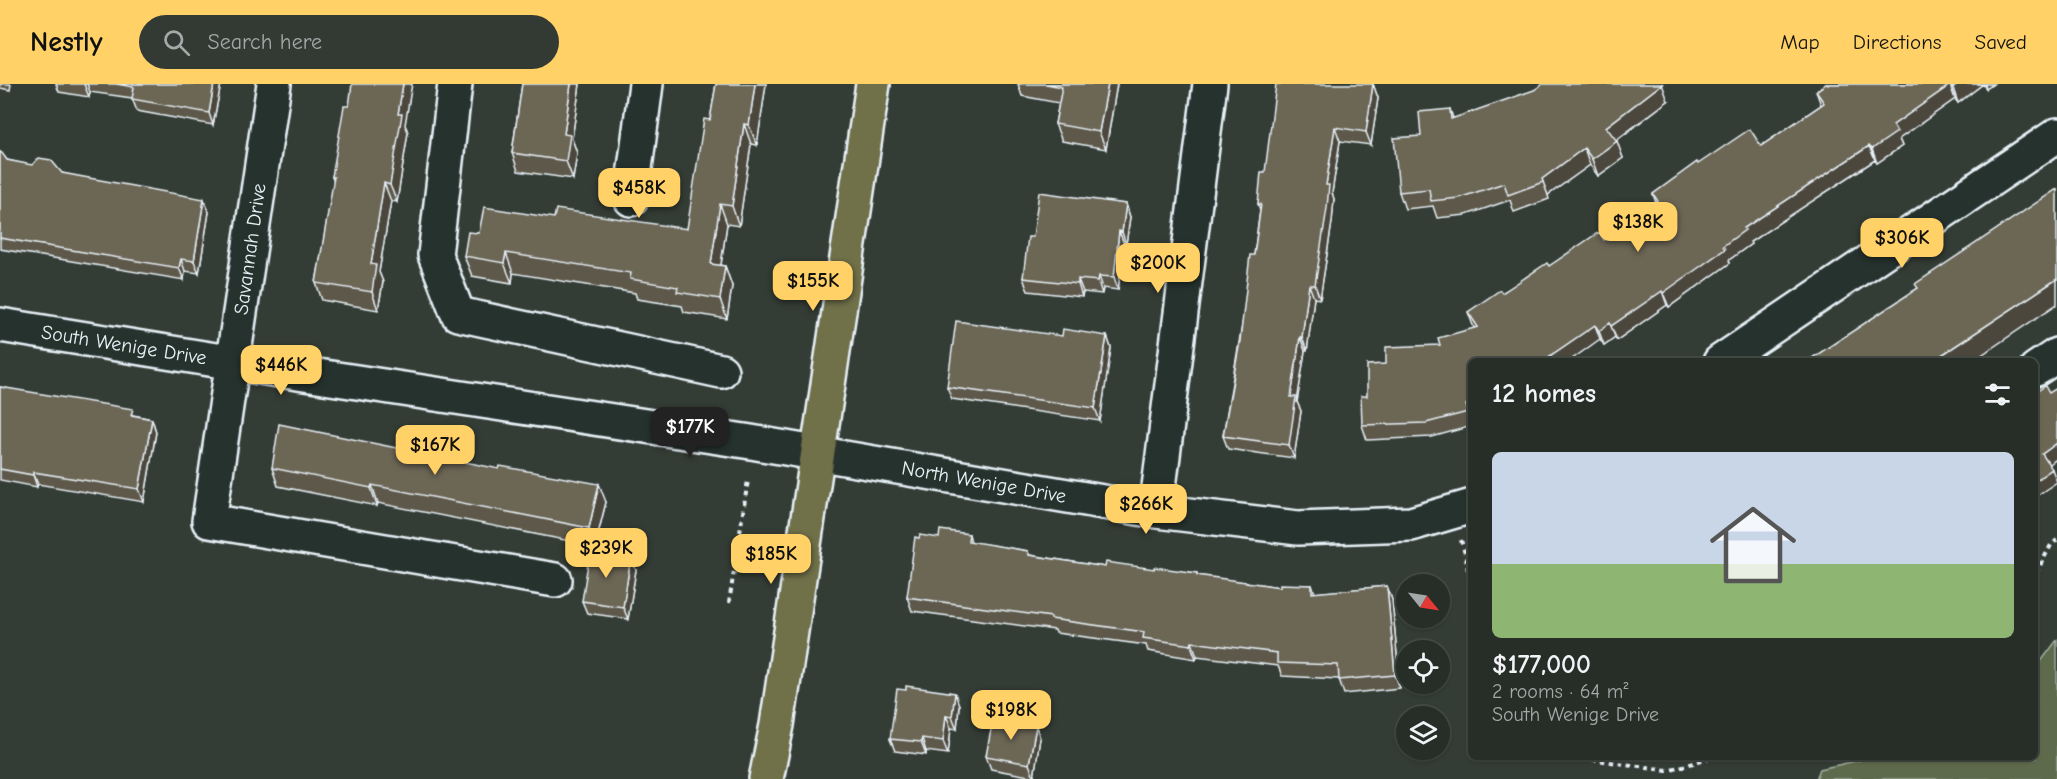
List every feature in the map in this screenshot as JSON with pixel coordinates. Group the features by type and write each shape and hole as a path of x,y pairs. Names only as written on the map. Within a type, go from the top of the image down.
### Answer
{"main road":[{"path":"766,779 777,725 873,84"}],"street":[{"name":"Savannah Drive","path":"274,84 209,521 555,580"},
{"path":"455,84 435,255 458,314 721,371"},
{"path":"631,199 646,84"},
{"path":"1156,511 1210,84"},
{"path":"1726,358 2057,135"},
{"name":"South Wenige Drive","path":"0,325 818,453"},
{"path":"2038,368 2057,356"},
{"name":"North Wenige Drive","path":"818,453 1156,511 1298,528 1410,524 1462,509"}],"path":[{"path":"729,603 748,480"},
{"path":"1462,509 1468,571"},
{"path":"2038,569 2051,545 2057,540"},
{"path":"1597,760 1667,770 1702,760"}],"green space":[{"path":"2057,640 2057,779 1816,779 1820,769 1860,760 2038,760 2038,665"}],"building":[{"path":"116,84 214,84 209,113 132,99 134,87"},
{"path":"352,84 403,84 398,114 402,114 390,185 384,183 371,264 376,265 372,292 316,283 344,106 349,106"},
{"path":"522,84 571,84 564,134 570,135 566,161 512,153"},
{"path":"716,84 755,84 749,125 744,124 732,206 720,204 711,264 725,266 720,299 677,292 678,287 630,279 631,273 506,253 504,263 464,256 468,232 479,233 484,207 554,218 556,209 687,229 704,119 710,120"},
{"path":"1046,84 1108,84 1099,132 1055,124 1062,87"},
{"path":"1276,84 1373,84 1366,132 1335,127 1326,185 1329,185 1327,208 1315,285 1309,285 1291,397 1296,397 1289,445 1223,436 1240,341 1250,255 1254,255 1261,204 1258,204 1261,172 1265,172"},
{"path":"1543,84 1662,84 1606,127 1617,141 1592,159 1584,148 1542,179 1543,182 1508,195 1504,183 1459,198 1431,201 1429,189 1399,192 1394,138 1421,136 1419,112 1450,109 1451,119 1534,90"},
{"path":"1826,84 1959,84 1953,88 1950,85 1893,125 1897,132 1872,149 1869,146 1744,228 1745,230 1723,246 1725,249 1611,326 1610,323 1599,331 1595,325 1547,358 1468,358 1468,404 1466,405 1468,412 1426,423 1362,425 1361,396 1367,396 1367,365 1386,364 1386,347 1440,345 1438,338 1478,327 1468,312 1500,290 1502,293 1547,263 1549,266 1599,232 1604,240 1658,201 1653,194 1697,162 1698,164 1750,129 1761,146 1824,103 1816,91"},
{"path":"0,152 7,160 32,165 39,158 51,160 62,173 204,199 194,261 181,259 179,268 0,238"},
{"path":"2057,189 2057,279 1937,358 1812,358 1918,288 1915,284"},
{"path":"1039,192 1126,204 1122,232 1119,231 1114,277 1099,276 1098,281 1078,279 1078,284 1023,278 1028,237 1033,237"},
{"path":"956,321 1062,336 1063,329 1107,336 1095,408 947,387"},
{"path":"2045,386 2049,393 2057,388 2057,443 2042,454 2052,469 2038,479 2038,391"},
{"path":"0,387 133,409 131,415 152,419 139,489 0,469"},
{"path":"279,424 499,469 500,466 599,484 589,528 372,485 371,488 272,468"},
{"path":"940,530 969,534 968,541 1028,551 1029,555 1105,567 1106,562 1154,569 1154,567 1280,587 1280,584 1312,585 1312,593 1387,586 1395,675 1339,680 1338,665 1277,663 1277,653 1143,638 1144,632 907,597 915,537 919,538 920,535 939,538"},
{"path":"590,551 631,557 623,607 582,601"},
{"path":"906,686 955,693 952,716 946,715 943,741 922,738 921,742 890,739 897,689 906,690"},
{"path":"993,719 1036,726 1029,764 986,756"}]}
